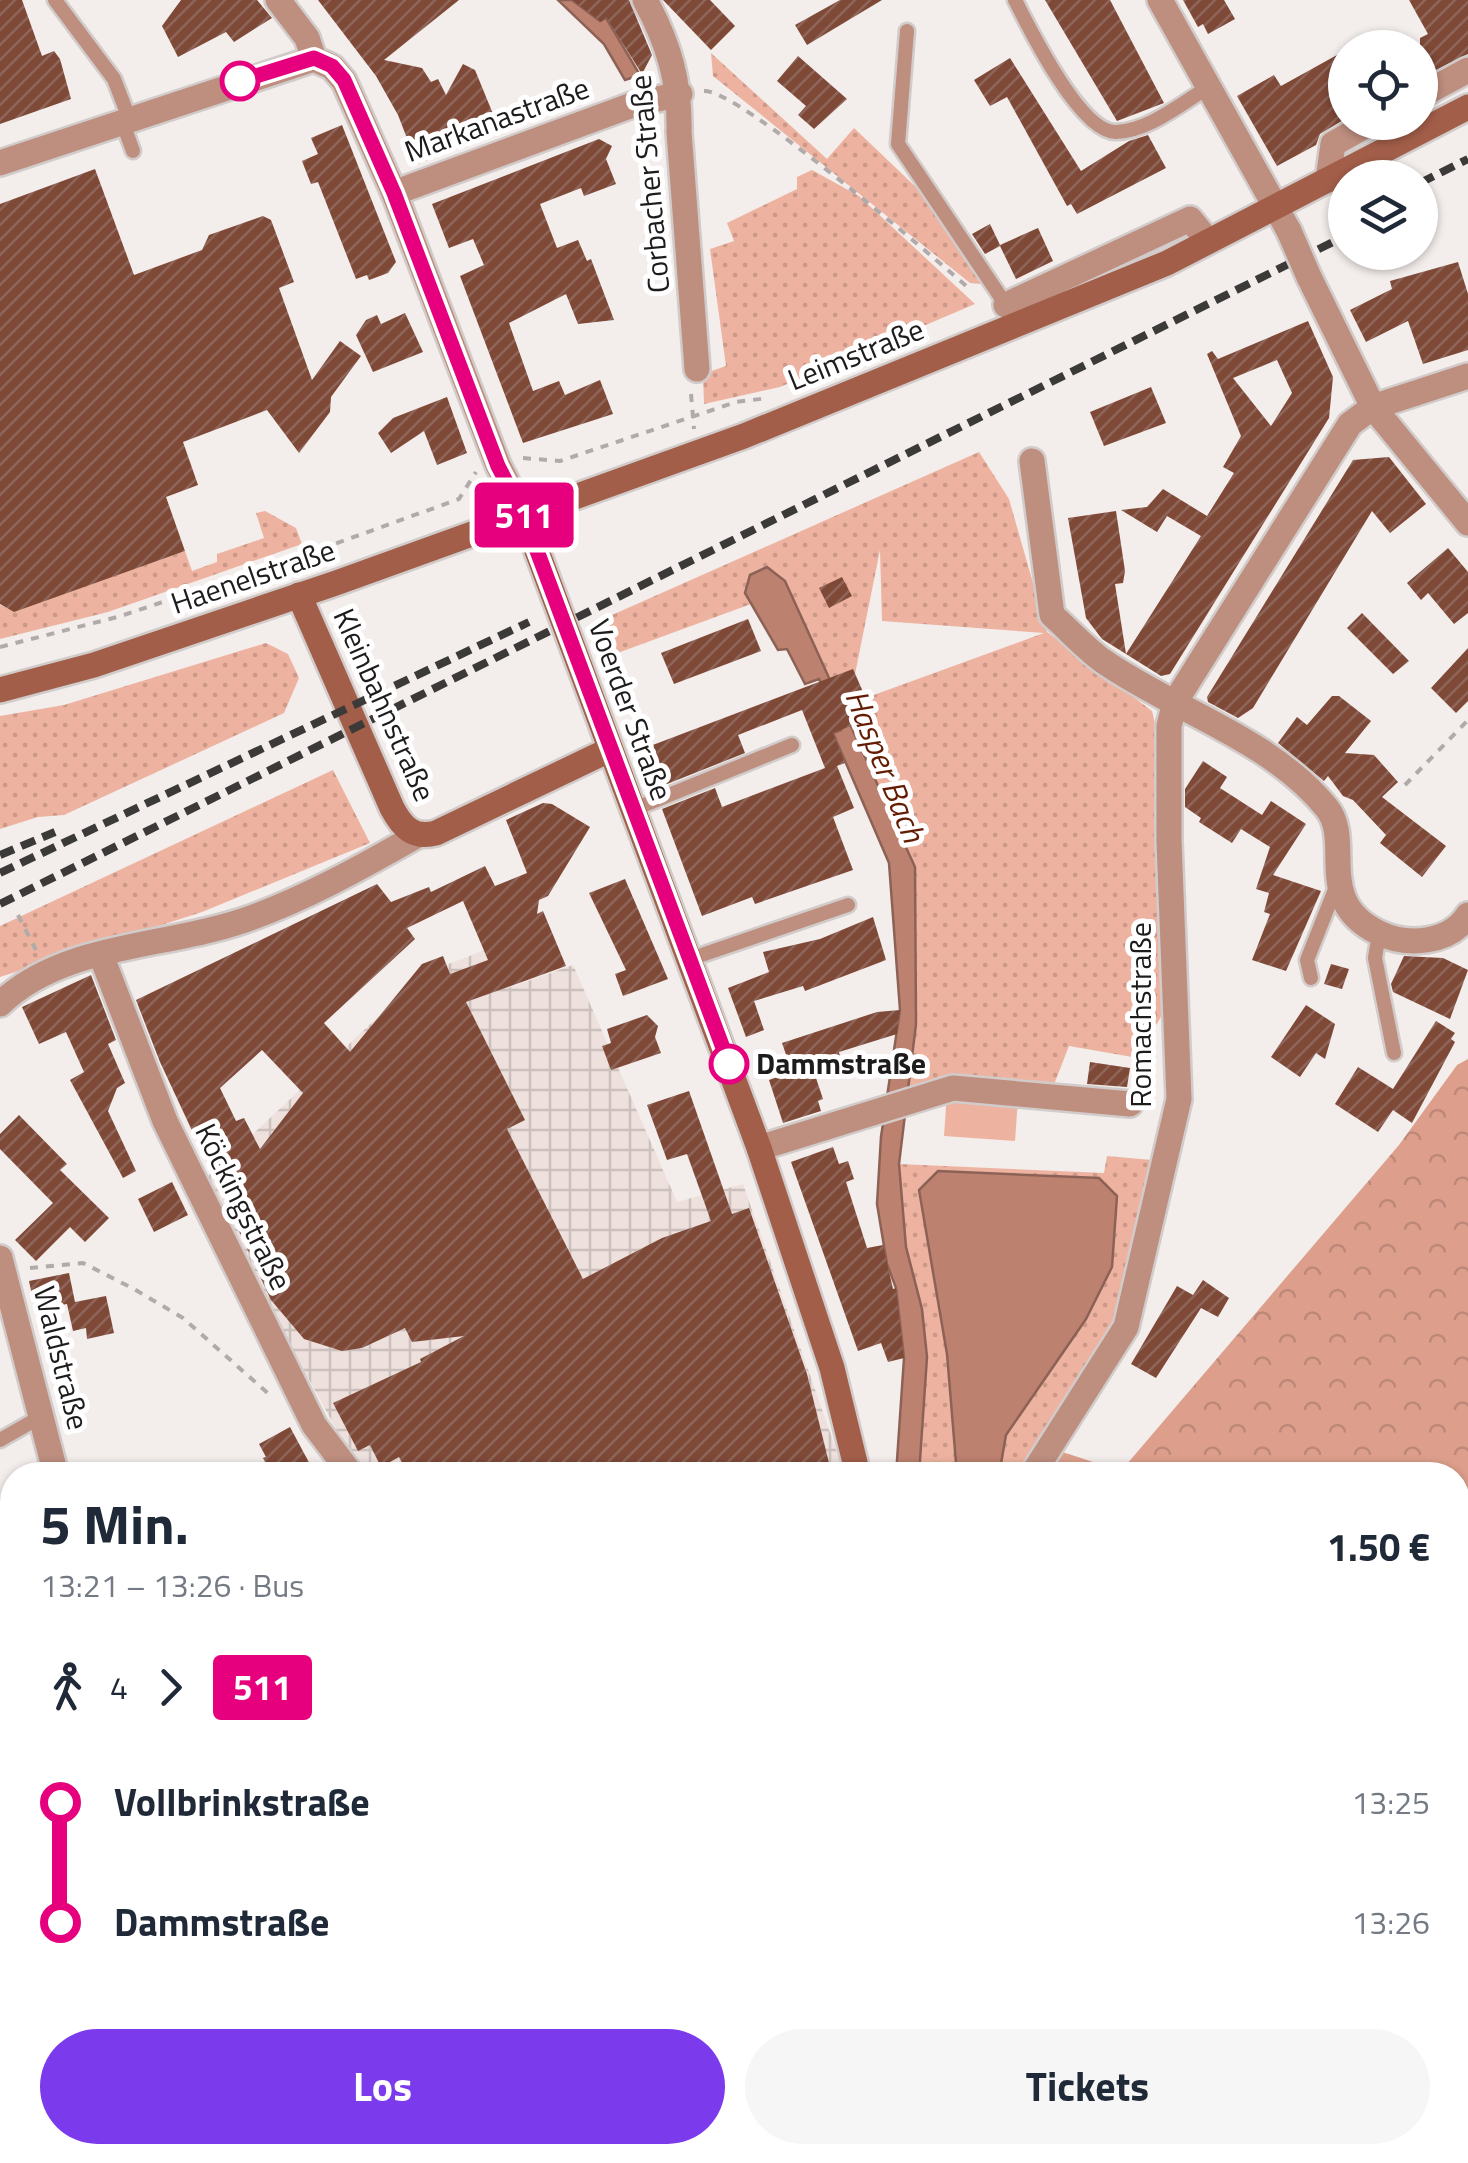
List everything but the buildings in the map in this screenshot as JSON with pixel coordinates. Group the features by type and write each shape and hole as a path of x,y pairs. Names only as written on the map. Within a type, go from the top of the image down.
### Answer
{"main road":[{"name":"Leimstraße","path":"1366,160 1468,107"},
{"name":"Leimstraße","path":"524,516 696,454 1003,310 1208,242 1328,180"},
{"name":"Haenelstraße","path":"0,690 94,665 524,516"},
{"name":"Voerder Straße","path":"524,516 759,1148 832,1368 855,1462"},
{"name":"Kleinbahnstraße","path":"299,595 392,808 402,826 418,835"},
{"path":"418,835 436,833 608,750"}],"street":[{"name":"Voerder Straße","path":"278,0 306,38 314,58 332,66 344,80 394,193 498,466 524,516"},
{"name":"Corbacher Straße","path":"645,0 667,41 680,94 678,132 697,369"},
{"path":"1160,0 1289,232 1373,407 1468,523"},
{"path":"0,163 314,58"},
{"path":"1438,86 1468,70"},
{"name":"Markanastraße","path":"394,193 634,104 680,94"},
{"path":"1373,407 1468,376"},
{"name":"Romachstraße","path":"1040,1462 1126,1327 1179,1099 1169,842 1169,726 1174,702 1350,424 1373,407"},
{"path":"1032,461 1052,615 1102,660 1272,758 1329,809 1336,830 1336,886 1361,919 1380,933 1425,941 1446,936 1468,916"},
{"path":"0,1004 21,984 71,962 244,920 360,869 418,835"},
{"name":"Köckingstraße","path":"101,955 165,1121 314,1425 342,1462"},
{"name":"Romachstraße","path":"759,1148 878,1108 970,1088 1130,1104"},
{"name":"Waldstraße","path":"4,1282 53,1462"}],"lane":[{"path":"54,0 114,79 133,151"},
{"path":"1015,0 1079,107 1104,131 1119,132 1146,124 1207,88"},
{"path":"907,31 898,144 1003,310"},
{"path":"632,810 792,745"},
{"path":"1312,978 1307,960 1336,886"},
{"path":"687,960 848,905"},
{"path":"1380,933 1376,958 1394,1053"},
{"path":"0,1440 42,1416"}],"path":[{"path":"680,94 712,90 771,129 860,194 1003,310"},
{"path":"696,454 690,393 697,369"},
{"path":"0,648 121,616 459,498 470,487 474,472 532,456 560,461 736,402"},
{"path":"1405,785 1468,720"},
{"path":"18,914 34,946"},
{"path":"4,1282 83,1263 182,1318 292,1418 314,1425"}],"shaded area":[{"path":"558,0 572,0 600,21 606,18 640,75 625,80 604,44"},
{"path":"711,53 827,159 854,128 919,190 981,284 970,283 713,76"},
{"path":"812,170 859,196 975,304 780,387 704,404 703,374 726,366 710,249 734,241 727,223 797,189 797,177"},
{"path":"979,452 1009,499 1047,632 1152,711 1157,732 1169,1002 1138,1058 1069,1046 1053,1087 908,1097 916,1023 915,867 785,581 745,593 751,604 604,658 594,623","holes":["880,550 882,621 1044,633 849,704"]},
{"path":"265,511 296,528 302,544 108,612 0,639 0,605 14,611 185,551 192,571 217,562 217,554 264,538 256,513"},
{"path":"767,567 785,581 915,867 916,1024 899,1164 906,1247 922,1309 927,1357 920,1462 897,1462 904,1358 896,1288 887,1264 877,1204 881,1137 900,1010 889,863 833,733 841,730 819,679 805,684 787,649 778,650 745,593 750,575"},
{"path":"266,643 288,654 299,678 284,713 64,815 38,817 0,829 0,716 64,705"},
{"path":"333,770 370,843 202,912 0,977 0,926"},
{"path":"488,949 508,988 573,965 677,1202 743,1184 840,1462 354,1462 224,1224 207,1177 425,973"},
{"path":"947,1093 1018,1099 1015,1141 944,1136"},
{"path":"1107,1156 1152,1160 1122,1321 1040,1462 920,1462 927,1357 922,1309 906,1247 899,1164 1104,1173"},
{"path":"938,1171 1099,1178 1117,1196 1112,1267 1086,1319 1006,1435 1001,1462 956,1462 947,1354 919,1190"}],"green space":[{"path":"1468,1059 1468,1462 1129,1462 1399,1145 1457,1065"},
{"path":"1053,1449 1093,1462 1049,1462"}],"railway":[{"path":"1438,174 1468,159"},
{"path":"0,904 1328,244"},
{"path":"0,873 529,622"},
{"path":"0,855 55,832"}],"bus line":[{"name":"511","path":"240,81 314,58 332,66 344,80 394,193 498,466 524,516 608,750 729,1064"}],"place":[{"name":"Dammstraße","path":"729,1064"}],"water label":[{"name":"Hasper Bach","path":"885,766"}]}
